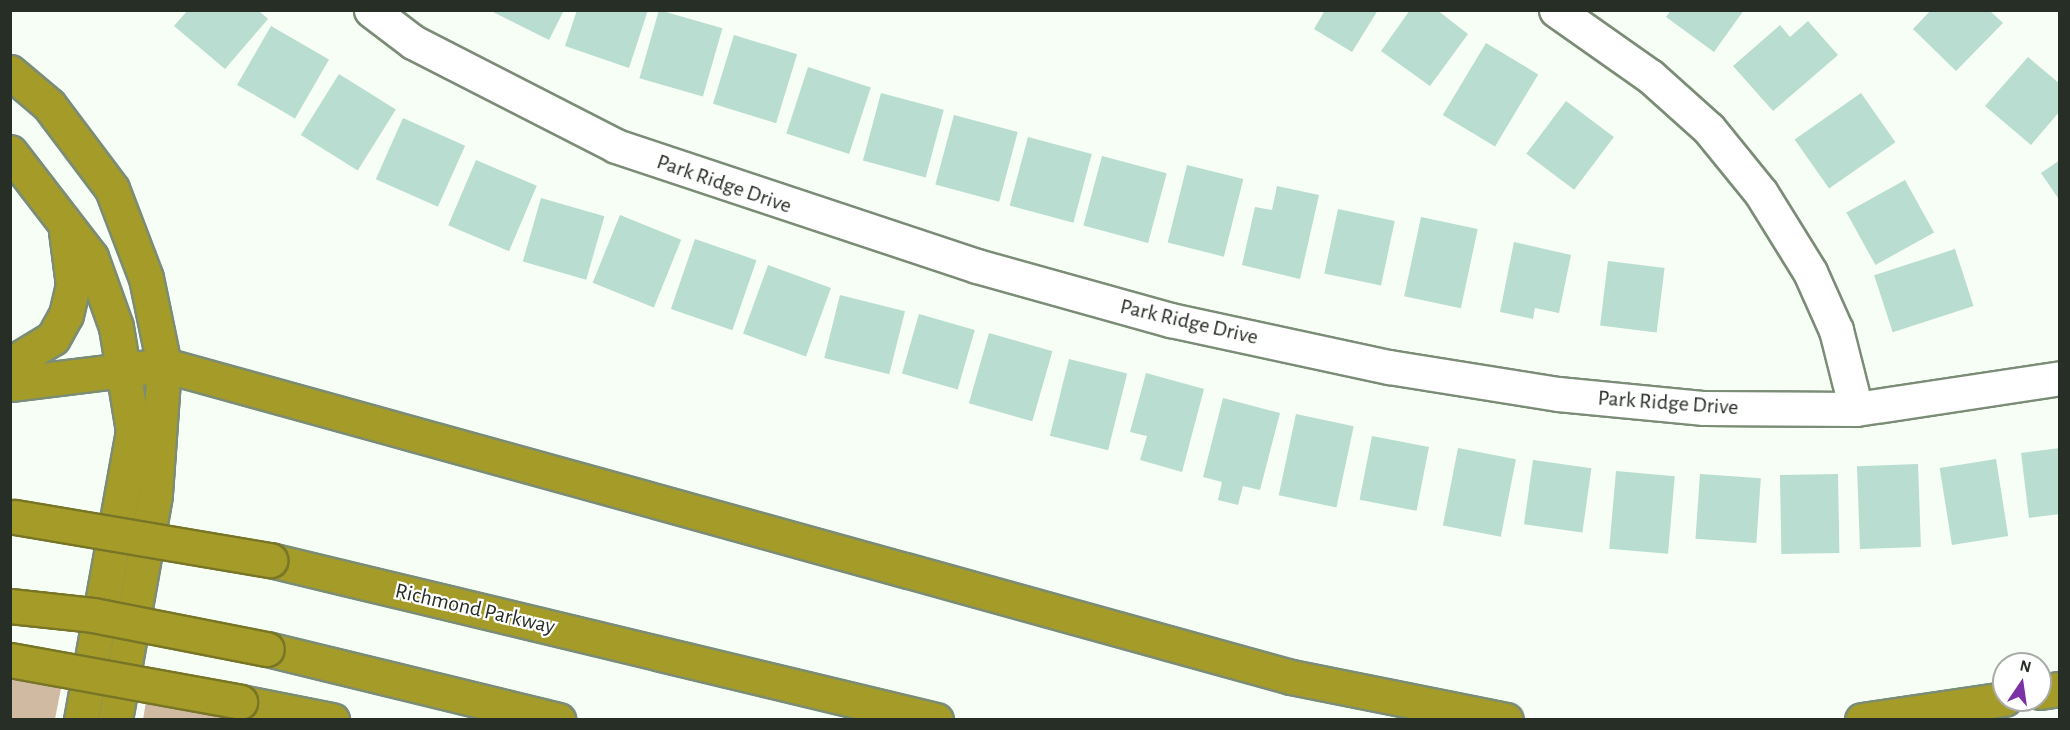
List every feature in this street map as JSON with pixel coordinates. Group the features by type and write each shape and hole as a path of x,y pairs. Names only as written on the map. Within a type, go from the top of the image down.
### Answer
{"highway":[{"path":"10,72 49,105 112,189 146,278 164,365 154,495 116,720"},
{"path":"10,152 62,215 91,257 116,327 133,431 125,497 81,720"},
{"path":"10,364 53,338 66,315 73,285 62,215"},
{"path":"10,384 124,374 164,365 1280,674 1506,720"},
{"name":"Richmond Parkway","path":"13,517 270,560 936,720"},
{"path":"10,606 93,615 267,649 558,720"},
{"path":"10,660 332,720"},
{"path":"1862,720 1992,701"}],"street":[{"name":"Park Ridge Drive","path":"371,10 413,42 616,146 977,266 1171,320 1389,367 1558,394 1704,408 1856,409 2060,378"},
{"path":"1556,10 1650,76 1709,129 1761,193 1815,281 1836,330 1856,409"}],"shaded area":[{"path":"11,680 62,683 55,719 11,720"},
{"path":"147,695 228,712 227,719 143,720"}],"building":[{"path":"188,10 258,10 268,19 225,69 174,26"},
{"path":"489,10 564,10 549,40"},
{"path":"577,10 648,10 629,68 565,46"},
{"path":"659,10 722,28 703,96 639,78"},
{"path":"1325,10 1378,10 1352,52 1314,29"},
{"path":"1410,10 1437,10 1468,34 1430,86 1381,51"},
{"path":"1671,10 1744,10 1714,52 1666,17"},
{"path":"1931,10 1989,10 2003,23 1956,71 1913,29"},
{"path":"1808,21 1838,55 1773,111 1733,66 1780,25 1790,37"},
{"path":"271,26 329,60 295,118 237,85"},
{"path":"734,35 797,54 776,123 713,104"},
{"path":"1486,43 1538,74 1495,146 1443,115"},
{"path":"2028,57 2060,84 2060,111 2031,145 1985,106"},
{"path":"808,67 871,87 849,154 786,134"},
{"path":"339,74 396,110 358,171 301,135"},
{"path":"881,93 944,110 926,177 863,161"},
{"path":"1861,93 1895,142 1829,189 1795,139"},
{"path":"1566,101 1614,137 1574,190 1526,154"},
{"path":"954,115 1018,132 999,202 935,185"},
{"path":"403,118 465,146 438,207 376,179"},
{"path":"1028,137 1092,154 1073,223 1010,206"},
{"path":"1102,156 1167,173 1148,243 1083,226"},
{"path":"476,160 537,186 509,251 448,225"},
{"path":"2060,160 2060,201 2041,173"},
{"path":"1187,165 1243,179 1224,257 1168,243"},
{"path":"1905,180 1934,232 1875,265 1846,212"},
{"path":"1277,186 1319,195 1300,279 1242,265 1255,207 1272,210"},
{"path":"541,198 604,216 586,280 523,261"},
{"path":"1338,209 1395,221 1381,286 1324,274"},
{"path":"620,215 681,240 654,307 593,283"},
{"path":"1421,217 1478,229 1461,308 1404,296"},
{"path":"695,239 756,260 732,330 671,309"},
{"path":"1514,242 1571,255 1559,313 1535,308 1533,319 1500,312"},
{"path":"1955,249 1974,306 1893,332 1874,275"},
{"path":"1608,261 1665,268 1657,332 1600,326"},
{"path":"768,265 831,288 806,357 743,334"},
{"path":"840,295 905,311 889,374 824,358"},
{"path":"919,314 975,330 958,390 902,374"},
{"path":"989,333 1052,351 1032,421 969,403"},
{"path":"1069,359 1127,374 1108,450 1050,436"},
{"path":"1146,373 1204,389 1182,472 1140,460 1147,436 1130,432"},
{"path":"1223,398 1280,413 1260,490 1243,486 1238,505 1218,500 1222,482 1203,477"},
{"path":"1296,414 1354,426 1336,507 1279,495"},
{"path":"1372,436 1429,447 1417,511 1360,500"},
{"path":"1458,448 1516,459 1501,537 1443,526"},
{"path":"2060,448 2060,514 2029,518 2021,453"},
{"path":"1996,459 2008,536 1952,545 1940,468"},
{"path":"1533,460 1591,468 1582,533 1524,524"},
{"path":"1918,464 1921,547 1860,549 1857,466"},
{"path":"1616,471 1675,476 1668,554 1609,549"},
{"path":"1700,474 1761,478 1756,543 1695,539"},
{"path":"1838,474 1839,553 1781,554 1780,475"}]}
